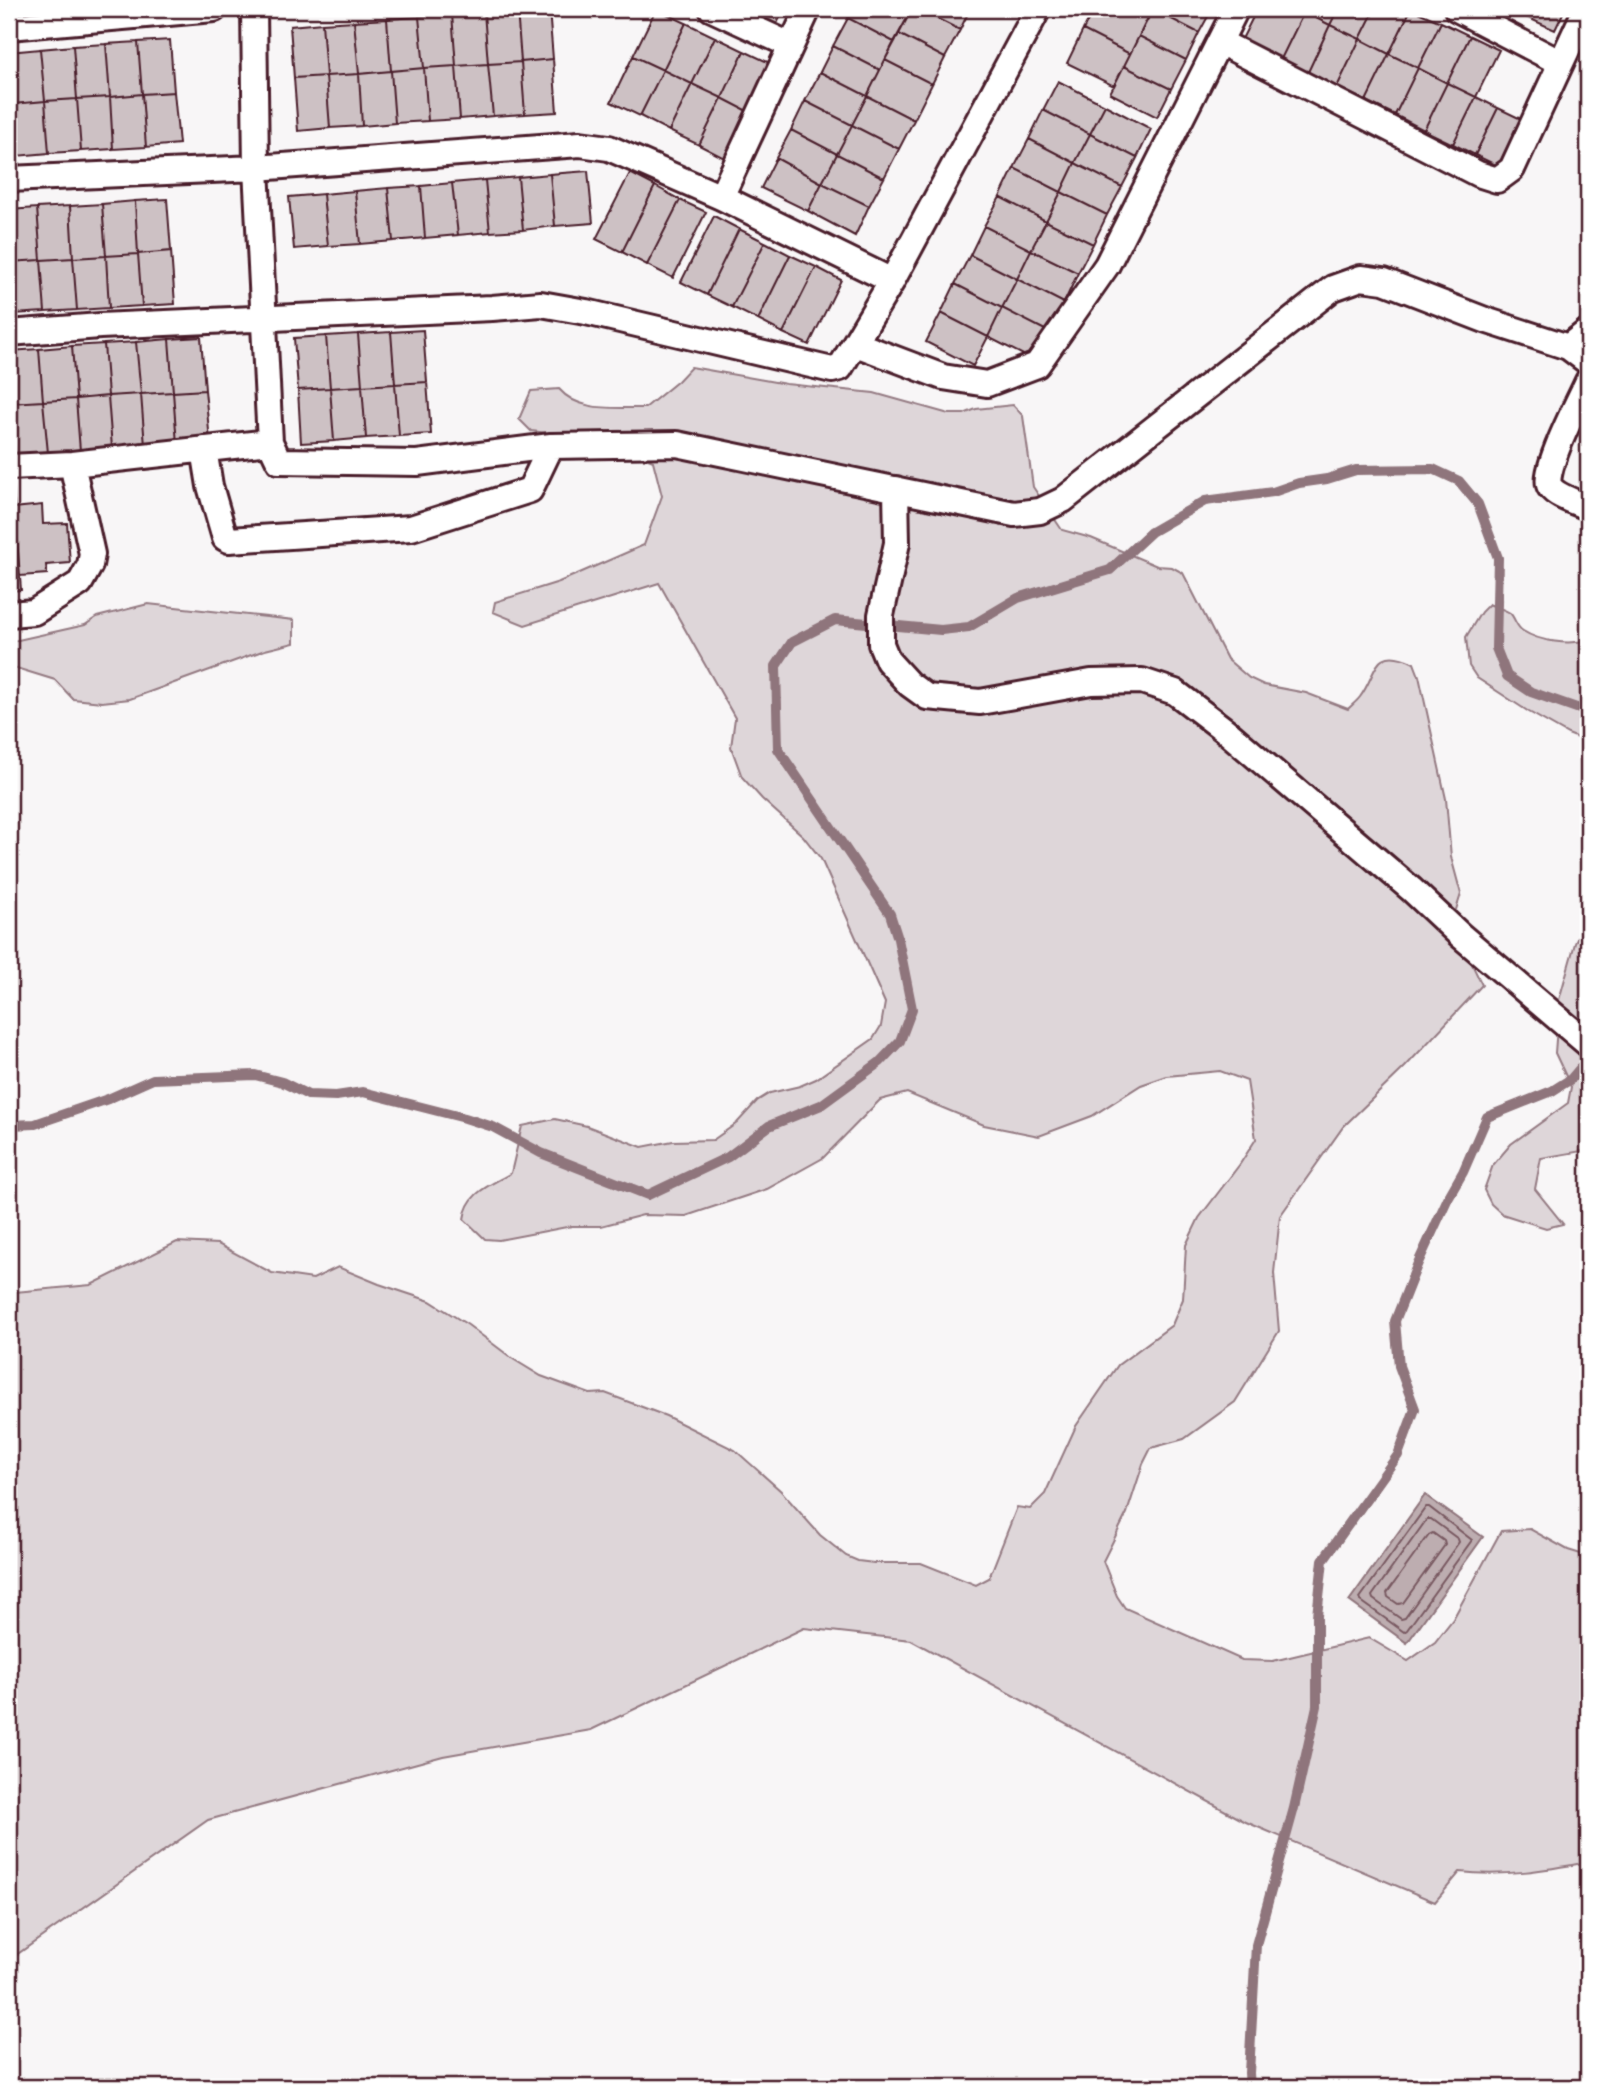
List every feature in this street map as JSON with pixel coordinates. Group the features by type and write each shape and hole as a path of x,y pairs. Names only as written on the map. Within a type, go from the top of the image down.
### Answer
{"street":[{"path":"9,27 214,9"},
{"path":"254,9 256,168 263,318 270,442 279,461 417,463 551,446 677,444 1014,514 1040,511 1063,500 1333,288 1362,278 1384,281 1485,320 1568,347 1588,362"},
{"path":"712,9 790,46"},
{"path":"721,197 808,9"},
{"path":"9,333 263,318 492,309 541,304 586,312 832,370 840,368 892,281 1038,9"},
{"path":"856,344 943,377 987,384 1037,365 1107,265 1236,9"},
{"path":"1457,9 1561,63"},
{"path":"1220,42 1478,174 1497,180 1512,169 1586,9"},
{"path":"9,179 256,168 580,144 609,148 721,197 892,281"},
{"path":"1568,347 1588,331"},
{"path":"1588,381 1551,463 1547,480 1550,487 1557,492 1588,508"},
{"path":"9,467 72,464 270,442"},
{"path":"204,449 210,486 225,537 229,540 411,528 530,490 551,446"},
{"path":"9,614 34,612 80,583 90,565 92,554 72,464"},
{"path":"896,489 897,543 881,615 881,644 887,661 909,684 927,697 980,702 1091,682 1142,681 1175,692 1226,731 1585,1041"}],"shaded area":[{"path":"691,367 786,384 874,393 949,414 1013,405 1023,416 1033,487 1062,530 1091,538 1157,566 1172,567 1183,573 1227,659 1249,678 1264,685 1306,693 1348,709 1360,697 1374,670 1384,659 1391,656 1414,663 1446,799 1451,857 1461,894 1455,913 1459,950 1471,962 1482,985 1405,1067 1343,1127 1280,1216 1274,1273 1279,1331 1235,1402 1184,1439 1151,1448 1127,1513 1103,1561 1117,1596 1125,1608 1242,1660 1273,1661 1369,1638 1408,1661 1435,1642 1453,1619 1501,1531 1530,1529 1568,1550 1581,1554 1588,1581 1588,1862 1508,1873 1460,1872 1435,1902 1246,1822 911,1640 804,1628 591,1730 443,1756 208,1820 9,1960 9,1289 15,1292 91,1285 177,1242 218,1244 272,1273 313,1279 338,1267 430,1301 541,1376 590,1394 605,1393 666,1416 735,1450 781,1491 820,1535 846,1556 874,1563 921,1563 976,1585 989,1578 1017,1507 1030,1509 1045,1494 1076,1426 1118,1365 1172,1325 1183,1299 1186,1245 1199,1218 1256,1139 1247,1081 1220,1071 1167,1076 1141,1085 1092,1116 1039,1136 984,1125 907,1093 880,1100 823,1158 767,1189 686,1216 643,1215 601,1226 572,1226 499,1240 485,1239 464,1219 475,1196 511,1173 522,1126 555,1119 587,1126 642,1147 673,1141 713,1140 737,1123 757,1101 770,1093 816,1079 873,1039 881,1026 885,1003 821,859 803,836 742,777 731,747 735,718 659,583 525,625 493,612 495,602 559,582 644,545 662,496 653,461 589,434 574,436 531,431 519,419 531,391 559,389 567,397 587,405 645,408"},
{"path":"148,604 294,620 294,643 265,650 130,699 102,702 73,699 55,680 9,668 9,642 85,625 97,617"},
{"path":"1489,604 1510,613 1521,629 1538,638 1564,642 1588,640 1588,742 1529,712 1477,678 1469,666 1466,637"},
{"path":"1588,915 1588,1150 1541,1158 1535,1189 1563,1224 1546,1228 1502,1214 1491,1204 1484,1190 1493,1165 1511,1144 1568,1103 1571,1087 1555,1053 1559,1000 1575,943"}],"water":[{"path":"1425,1495 1483,1537 1407,1643 1349,1601"}],"building":[{"path":"517,9 549,9 553,59 521,62"},
{"path":"517,9 521,62 488,64 484,12"},
{"path":"656,9 686,23 663,70 633,56"},
{"path":"747,9 784,9 775,28 745,13"},
{"path":"852,9 912,9 894,42 848,18"},
{"path":"912,9 918,9 960,30 945,58 899,34"},
{"path":"918,9 970,9 960,30"},
{"path":"1094,9 1133,9 1149,17 1130,54 1083,30"},
{"path":"1152,9 1212,9 1199,33"},
{"path":"1152,9 1199,33 1186,60 1139,36"},
{"path":"1257,9 1297,9 1304,12 1281,59 1242,39"},
{"path":"1306,9 1338,9 1330,25 1304,12"},
{"path":"1338,9 1375,9 1360,39 1330,25"},
{"path":"1375,9 1411,9 1389,54 1360,39"},
{"path":"1411,9 1441,22 1418,68 1389,54"},
{"path":"1530,9 1565,9 1555,30 1526,17"},
{"path":"484,12 488,64 456,66 452,14"},
{"path":"1304,12 1330,25 1308,72 1281,59"},
{"path":"452,14 456,66 424,68 419,17"},
{"path":"419,17 424,68 391,71 387,19"},
{"path":"848,18 894,42 880,70 833,46"},
{"path":"387,19 391,71 359,74 354,21"},
{"path":"354,21 359,74 326,76 322,23"},
{"path":"1441,22 1470,36 1447,83 1418,68"},
{"path":"322,23 326,76 294,78 290,26"},
{"path":"686,23 715,37 692,84 663,70"},
{"path":"1330,25 1360,39 1337,87 1308,72"},
{"path":"1083,30 1130,54 1114,86 1067,63"},
{"path":"899,34 945,58 932,84 885,60"},
{"path":"1139,36 1186,60 1171,89 1124,66"},
{"path":"1470,36 1499,50 1476,97 1447,83"},
{"path":"715,37 744,51 722,98 692,84"},
{"path":"1360,39 1389,54 1366,101 1337,87"},
{"path":"170,40 174,92 142,94 138,42"},
{"path":"138,42 142,94 110,97 106,44"},
{"path":"106,44 110,97 77,99 73,46"},
{"path":"73,46 77,99 45,101 40,49"},
{"path":"833,46 880,70 867,96 820,72"},
{"path":"40,49 45,101 13,104 9,52"},
{"path":"744,51 774,65 751,113 722,98"},
{"path":"1389,54 1418,68 1395,115 1366,101"},
{"path":"633,56 663,70 640,116 611,102"},
{"path":"553,59 557,112 525,114 521,62"},
{"path":"885,60 932,84 914,120 867,96"},
{"path":"521,62 525,114 493,116 488,64"},
{"path":"488,64 493,116 460,119 456,66"},
{"path":"456,66 460,119 428,121 424,68"},
{"path":"1124,66 1171,89 1157,117 1110,93"},
{"path":"424,68 428,121 395,123 391,71"},
{"path":"1418,68 1447,83 1424,130 1395,115"},
{"path":"663,70 692,84 669,131 640,116"},
{"path":"391,71 395,123 362,126 359,74"},
{"path":"820,72 867,96 852,125 805,101"},
{"path":"359,74 362,126 330,128 326,76"},
{"path":"326,76 330,128 298,131 294,78"},
{"path":"1058,81 1105,105 1090,134 1043,110"},
{"path":"1447,83 1476,97 1453,144 1424,130"},
{"path":"692,84 722,98 699,145 669,131"},
{"path":"174,92 179,144 146,147 142,94"},
{"path":"142,94 146,147 113,149 110,97"},
{"path":"867,96 914,120 899,149 852,125"},
{"path":"110,97 113,149 81,151 77,99"},
{"path":"1476,97 1498,108 1475,155 1453,144"},
{"path":"722,98 751,113 728,160 699,145"},
{"path":"77,99 81,151 49,153 45,101"},
{"path":"45,101 49,153 16,156 13,104"},
{"path":"805,101 852,125 837,154 791,130"},
{"path":"9,104 13,104 16,156 9,156"},
{"path":"1105,105 1151,129 1137,158 1090,134"},
{"path":"1498,108 1521,119 1498,166 1475,155"},
{"path":"1043,110 1090,134 1075,163 1029,139"},
{"path":"852,125 899,149 884,178 837,154"},
{"path":"791,130 837,154 822,183 776,158"},
{"path":"1090,134 1137,158 1122,187 1075,163"},
{"path":"1029,139 1075,163 1061,192 1014,168"},
{"path":"837,154 884,178 869,206 822,183"},
{"path":"776,158 822,183 808,211 761,188"},
{"path":"1075,163 1122,187 1107,215 1061,192"},
{"path":"1014,168 1061,192 1046,221 1000,197"},
{"path":"588,171 593,223 555,226 550,174"},
{"path":"630,173 655,186 622,252 596,239"},
{"path":"550,174 555,226 523,230 518,177"},
{"path":"518,177 523,230 490,232 485,180"},
{"path":"485,180 490,232 458,235 452,183"},
{"path":"452,183 458,235 425,238 421,186"},
{"path":"822,183 869,206 855,236 808,211"},
{"path":"421,186 425,238 393,241 388,188"},
{"path":"655,186 680,200 647,265 622,252"},
{"path":"388,188 393,241 360,244 355,191"},
{"path":"355,191 360,244 328,246 323,194"},
{"path":"1061,192 1107,215 1093,244 1046,221"},
{"path":"323,194 328,246 294,249 289,197"},
{"path":"1000,197 1046,221 1031,250 984,226"},
{"path":"167,199 171,251 138,254 135,201"},
{"path":"680,200 706,212 673,278 647,265"},
{"path":"135,201 138,254 106,256 102,204"},
{"path":"102,204 106,256 73,258 70,206"},
{"path":"70,206 73,258 41,260 37,208"},
{"path":"37,208 41,260 9,262 9,210"},
{"path":"714,216 739,229 707,295 681,282"},
{"path":"1046,221 1093,244 1078,273 1031,250"},
{"path":"984,226 1031,250 1017,279 970,255"},
{"path":"739,229 765,242 732,307 707,295"},
{"path":"765,242 790,255 758,320 732,307"},
{"path":"1031,250 1078,273 1064,303 1017,279"},
{"path":"171,251 175,304 142,306 138,254"},
{"path":"138,254 142,306 109,308 106,256"},
{"path":"790,255 816,267 783,333 758,320"},
{"path":"970,255 1017,279 1002,308 955,284"},
{"path":"106,256 109,308 77,310 73,258"},
{"path":"73,258 77,310 45,312 41,260"},
{"path":"41,260 45,312 13,314 9,262"},
{"path":"816,267 841,280 809,345 783,333"},
{"path":"1017,279 1064,303 1049,332 1002,308"},
{"path":"955,284 1002,308 988,337 941,313"},
{"path":"1002,308 1049,332 1035,361 988,337"},
{"path":"941,313 988,337 973,366 926,342"},
{"path":"423,330 427,382 395,384 391,332"},
{"path":"391,332 395,384 362,386 358,334"},
{"path":"358,334 362,386 330,388 326,336"},
{"path":"326,336 330,388 298,390 294,338"},
{"path":"201,337 205,390 173,392 169,339"},
{"path":"169,339 173,392 141,394 136,342"},
{"path":"136,342 141,394 108,396 104,344"},
{"path":"104,344 108,396 76,399 72,346"},
{"path":"72,346 76,399 43,401 39,349"},
{"path":"39,349 43,401 10,403 9,351"},
{"path":"427,382 431,434 399,436 395,384"},
{"path":"395,384 399,436 366,438 362,386"},
{"path":"362,386 366,438 334,441 330,388"},
{"path":"330,388 334,441 301,443 298,390"},
{"path":"205,390 210,441 177,444 173,392"},
{"path":"173,392 177,444 145,446 141,394"},
{"path":"141,394 145,446 112,448 108,396"},
{"path":"108,396 112,448 80,451 76,399"},
{"path":"76,399 80,451 48,453 43,401"},
{"path":"43,401 48,453 15,455 10,403"},
{"path":"9,404 15,455 9,456"},
{"path":"9,486 13,486 17,538 9,538"},
{"path":"42,505 43,524 67,523 70,563 46,565 47,574 20,576 14,508"},
{"path":"9,538 17,538 21,590 9,591"}],"waterway":[{"path":"9,1125 35,1124 108,1099 153,1079 255,1075 282,1082 308,1095 336,1096 363,1092 465,1118 493,1127 541,1153 648,1195 728,1157 769,1126 821,1105 880,1062 900,1041 912,1009 898,939 890,914 778,749 776,666 792,642 835,620 941,630 969,627 1018,598 1110,570 1151,532 1205,501 1273,492 1356,470 1433,469 1459,481 1478,504 1498,558 1496,648 1507,676 1531,692 1588,712"},
{"path":"1250,2087 1256,1945 1294,1808 1317,1706 1317,1616 1323,1560 1398,1455 1415,1409 1399,1366 1395,1321 1418,1263 1487,1117 1552,1091 1571,1079 1588,1059"}]}
